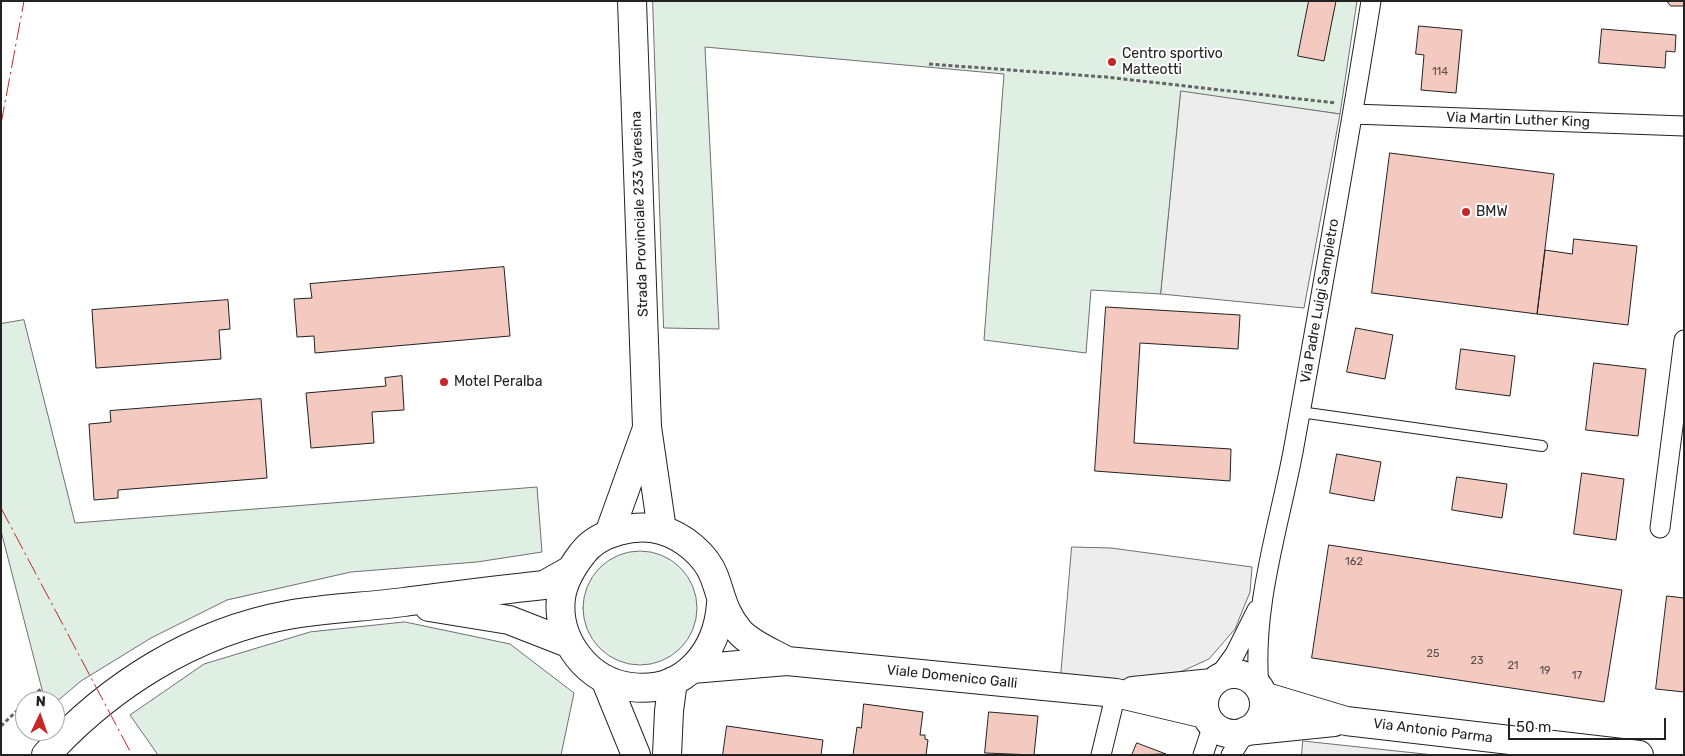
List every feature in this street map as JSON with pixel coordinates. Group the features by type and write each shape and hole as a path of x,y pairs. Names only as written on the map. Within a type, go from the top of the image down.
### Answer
{"main road":[{"name":"Strada Provinciale 233 Varesina","path":"632,1 647,427 662,530"},
{"name":"Strada Provinciale 233 Varesina","path":"609,534 647,427"},
{"path":"635,528 662,530 688,543 698,552 714,575 721,603 720,620 710,647 683,675 659,686 631,687 605,679 584,664 568,643 561,610 561,597 569,572 585,550 609,534 635,528"},
{"path":"46,755 93,708 177,652 232,631 287,615 544,585 569,572"},
{"path":"403,602 509,620 568,643"},
{"name":"Viale Domenico Galli","path":"721,603 739,631 787,661"},
{"name":"Viale Domenico Galli","path":"683,675 787,661 1116,693 1209,719"},
{"path":"1235,674 1244,675 1261,692 1264,705 1259,720 1246,731 1229,733 1209,719 1204,698 1214,681 1235,674"},
{"path":"667,755 669,711 683,675"},
{"path":"605,679 636,755"},
{"name":"Viale Domenico Galli","path":"1116,693 1214,681"},
{"name":"Via Antonio Parma","path":"1261,692 1346,721 1639,755"},
{"name":"Via Antonio Parma","path":"1246,731 1346,721"}],"street":[{"name":"Via Padre Luigi Sampietro","path":"1261,692 1257,660 1262,600 1300,412 1353,114 1370,1"},
{"name":"Via Martin Luther King","path":"1353,114 1684,126"},
{"path":"1660,528 1684,340"},
{"name":"Via Padre Luigi Sampietro","path":"1214,681 1236,654 1262,600"},
{"path":"1101,755 1116,693"},
{"path":"1203,755 1209,719"},
{"path":"1231,755 1246,731"}],"lane":[{"path":"1300,412 1542,446"}],"path":[{"path":"929,64 1106,77 1340,104 1353,114"},
{"path":"39,691 42,688"},
{"path":"1,726 15,713"}],"green space":[{"path":"653,1 1357,1 1340,114 1181,92 1161,294 1091,290 1086,353 984,340 1004,74 705,47 719,329 664,328"},
{"path":"24,320 75,523 537,487 542,552 477,562 351,572 227,600 151,638 81,681 65,695 65,691 42,691 1,531 1,324"},
{"path":"640,551 662,556 680,568 692,586 697,608 692,630 680,648 662,660 640,665 618,660 600,648 588,630 583,608 588,586 600,568 618,556"},
{"path":"405,622 510,644 574,693 561,755 158,755 130,715 204,664 310,632"}],"shaded area":[{"path":"1181,91 1340,114 1304,308 1161,294"},
{"path":"1072,547 1111,548 1252,567 1250,592 1235,629 1209,659 1167,678 1111,681 1061,676"},
{"path":"1303,741 1434,755 1302,755"}],"building":[{"path":"1309,1 1336,1 1324,61 1298,56"},
{"path":"1667,1 1684,1 1684,6 1671,6"},
{"path":"1419,26 1462,30 1456,93 1421,90 1424,55 1416,54"},
{"path":"1602,29 1676,35 1675,52 1666,51 1665,68 1599,63"},
{"name":"BMW","path":"1390,153 1554,174 1537,314 1372,293"},
{"path":"1574,239 1637,246 1628,325 1537,314 1545,250 1572,254"},
{"path":"504,267 510,336 315,353 314,336 297,337 294,299 312,298 310,284"},
{"path":"228,300 230,329 219,330 221,359 96,368 92,310"},
{"path":"1106,307 1240,315 1238,349 1140,343 1134,443 1231,449 1230,481 1095,471"},
{"path":"1356,328 1393,335 1385,379 1347,372"},
{"path":"1461,349 1515,356 1510,396 1456,389"},
{"path":"1594,363 1646,369 1638,436 1586,430"},
{"path":"402,376 404,410 372,412 374,443 311,448 306,393 386,386 385,378"},
{"path":"261,399 267,478 118,490 118,498 94,500 89,424 111,422 110,411"},
{"path":"1337,454 1381,462 1374,501 1330,493"},
{"path":"1582,473 1624,479 1616,540 1574,534"},
{"path":"1457,477 1507,484 1502,518 1452,510"},
{"path":"1329,545 1622,590 1604,702 1312,658"},
{"path":"1667,596 1684,598 1684,692 1656,689"},
{"path":"864,704 923,712 920,735 925,735 925,739 928,740 926,755 853,755 857,727 861,728"},
{"path":"989,712 1038,716 1034,755 985,753"},
{"path":"727,726 823,740 821,755 723,755"},
{"path":"1137,743 1166,754 1132,755"}],"power":[{"path":"1,124 24,1"},
{"path":"1,508 132,755"}],"place":[{"name":"Centro sportivo Matteotti","path":"1112,62"},
{"name":"BMW","path":"1466,212"},
{"name":"Motel Peralba","path":"444,382"}]}
